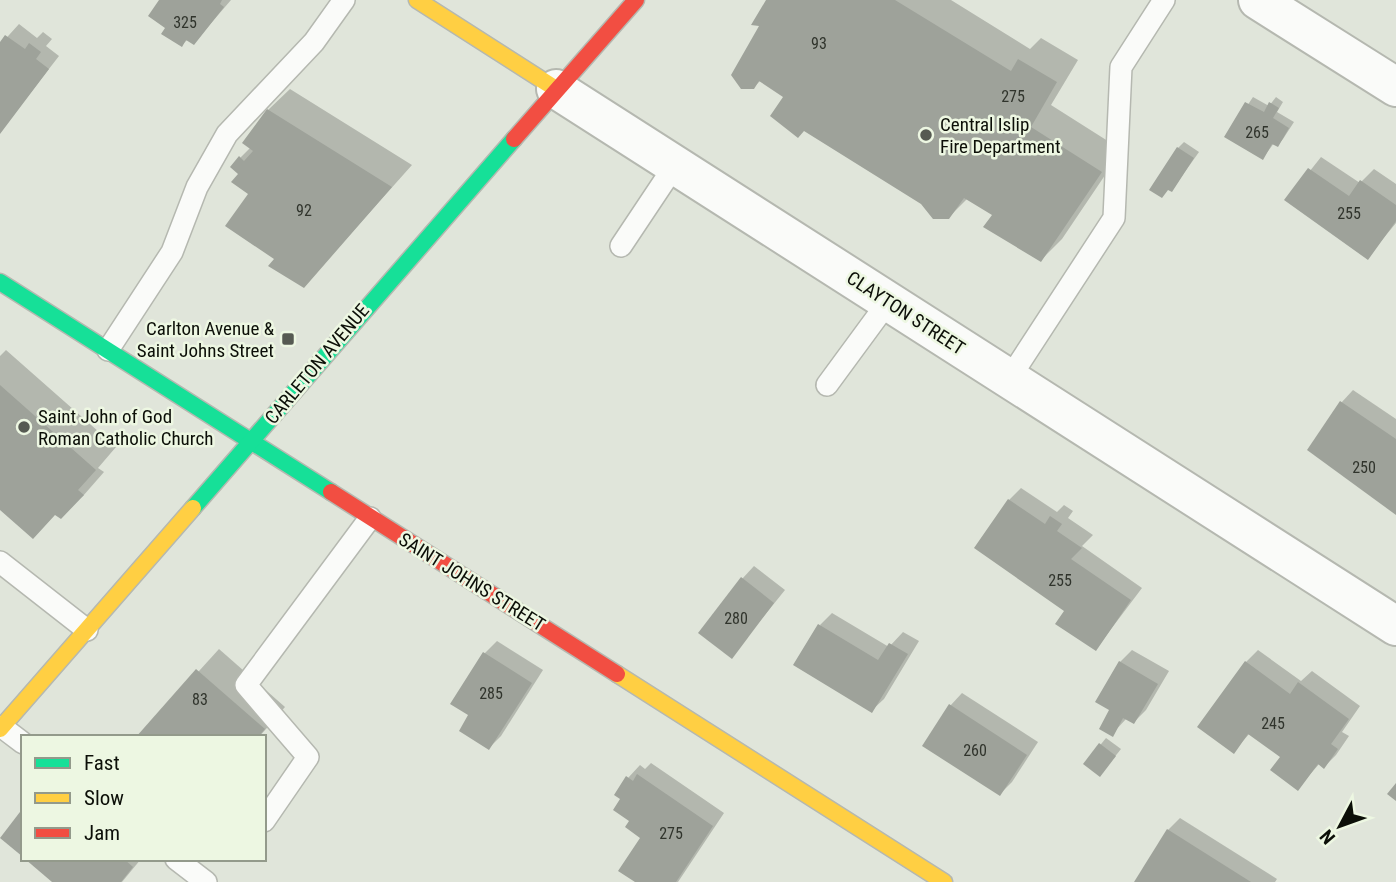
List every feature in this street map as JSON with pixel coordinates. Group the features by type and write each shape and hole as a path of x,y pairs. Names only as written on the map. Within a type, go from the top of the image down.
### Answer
{"street":[{"name":"CLAYTON STREET","path":"417,0 1396,626"},
{"name":"CARLETON AVENUE","path":"1,728 636,0"},
{"path":"1258,0 1396,88"},
{"name":"SAINT JOHNS STREET","path":"0,282 944,882"}],"lane":[{"path":"107,350 172,252 198,187 227,134 314,41 344,0"},
{"path":"1009,379 1114,218 1121,66 1164,0"},
{"path":"621,246 675,165"},
{"path":"827,385 888,302"},
{"path":"266,818 307,757 246,685 370,518"},
{"path":"0,562 87,630"},
{"path":"1,728 21,742"},
{"path":"179,861 206,882"}],"building":[{"path":"159,0 222,0 220,4 224,7 194,45 186,40 182,47 161,34 165,28 148,16"},
{"name":"Central Islip Fire Department","path":"766,0 895,0 1011,71 1018,59 1057,82 1031,127 1102,172 1041,262 983,227 992,215 964,198 949,219 933,219 921,204 804,131 798,138 770,116 783,97 759,81 754,89 741,89 731,75 759,26 751,25"},
{"path":"5,35 25,49 29,43 41,52 36,59 49,69 0,134 0,42"},
{"path":"1245,102 1264,112 1269,102 1279,108 1273,118 1289,128 1278,147 1272,144 1263,160 1224,137"},
{"path":"267,109 392,187 304,288 268,266 274,259 225,226 248,194 231,182 238,174 230,167 239,156 244,161 253,151 242,143"},
{"path":"1177,147 1194,158 1172,192 1168,190 1162,198 1149,190"},
{"path":"1308,168 1349,196 1360,180 1396,205 1396,221 1368,260 1284,200"},
{"name":"Saint John of God Roman Catholic Church","path":"0,385 96,470 78,490 84,495 61,519 55,515 33,539 0,510"},
{"path":"1340,401 1396,439 1396,515 1307,450"},
{"path":"1008,499 1045,524 1050,516 1062,524 1057,531 1082,548 1071,559 1131,600 1096,651 1055,624 1064,611 974,548"},
{"path":"741,577 774,603 732,659 698,633"},
{"path":"818,624 878,660 889,643 908,654 872,713 793,665"},
{"path":"483,652 532,683 489,750 459,731 468,715 450,704"},
{"path":"1119,661 1158,684 1134,724 1123,718 1113,737 1099,729 1109,710 1095,702"},
{"path":"1245,661 1290,694 1298,682 1349,719 1331,744 1338,749 1324,769 1318,764 1298,791 1270,770 1280,757 1248,734 1234,754 1197,727"},
{"path":"196,669 265,729 260,735 138,735"},
{"path":"949,704 1027,755 1000,796 922,746"},
{"path":"1099,743 1116,756 1100,777 1083,764"},
{"path":"637,774 713,826 676,882 635,882 618,871 640,838 625,827 629,821 613,810 620,799 614,795 626,776 633,781"},
{"path":"1396,783 1396,801 1387,794"},
{"path":"21,811 21,855 0,838"},
{"path":"1167,829 1251,882 1134,882"},
{"path":"27,861 126,861 133,867 121,882 52,882"}],"traffic: fast":[{"path":"193,508 514,139"},
{"path":"0,282 331,492"}],"traffic: slow":[{"path":"417,0 556,89"},
{"path":"0,729 193,508"},
{"path":"617,674 944,882"}],"traffic: jam":[{"path":"514,139 636,0"},
{"path":"331,492 617,674"}],"place":[{"name":"Central Islip Fire Department","path":"926,135"},
{"name":"Carlton Avenue & Saint Johns Street","path":"288,339"},
{"name":"Saint John of God Roman Catholic Church","path":"24,427"}]}
